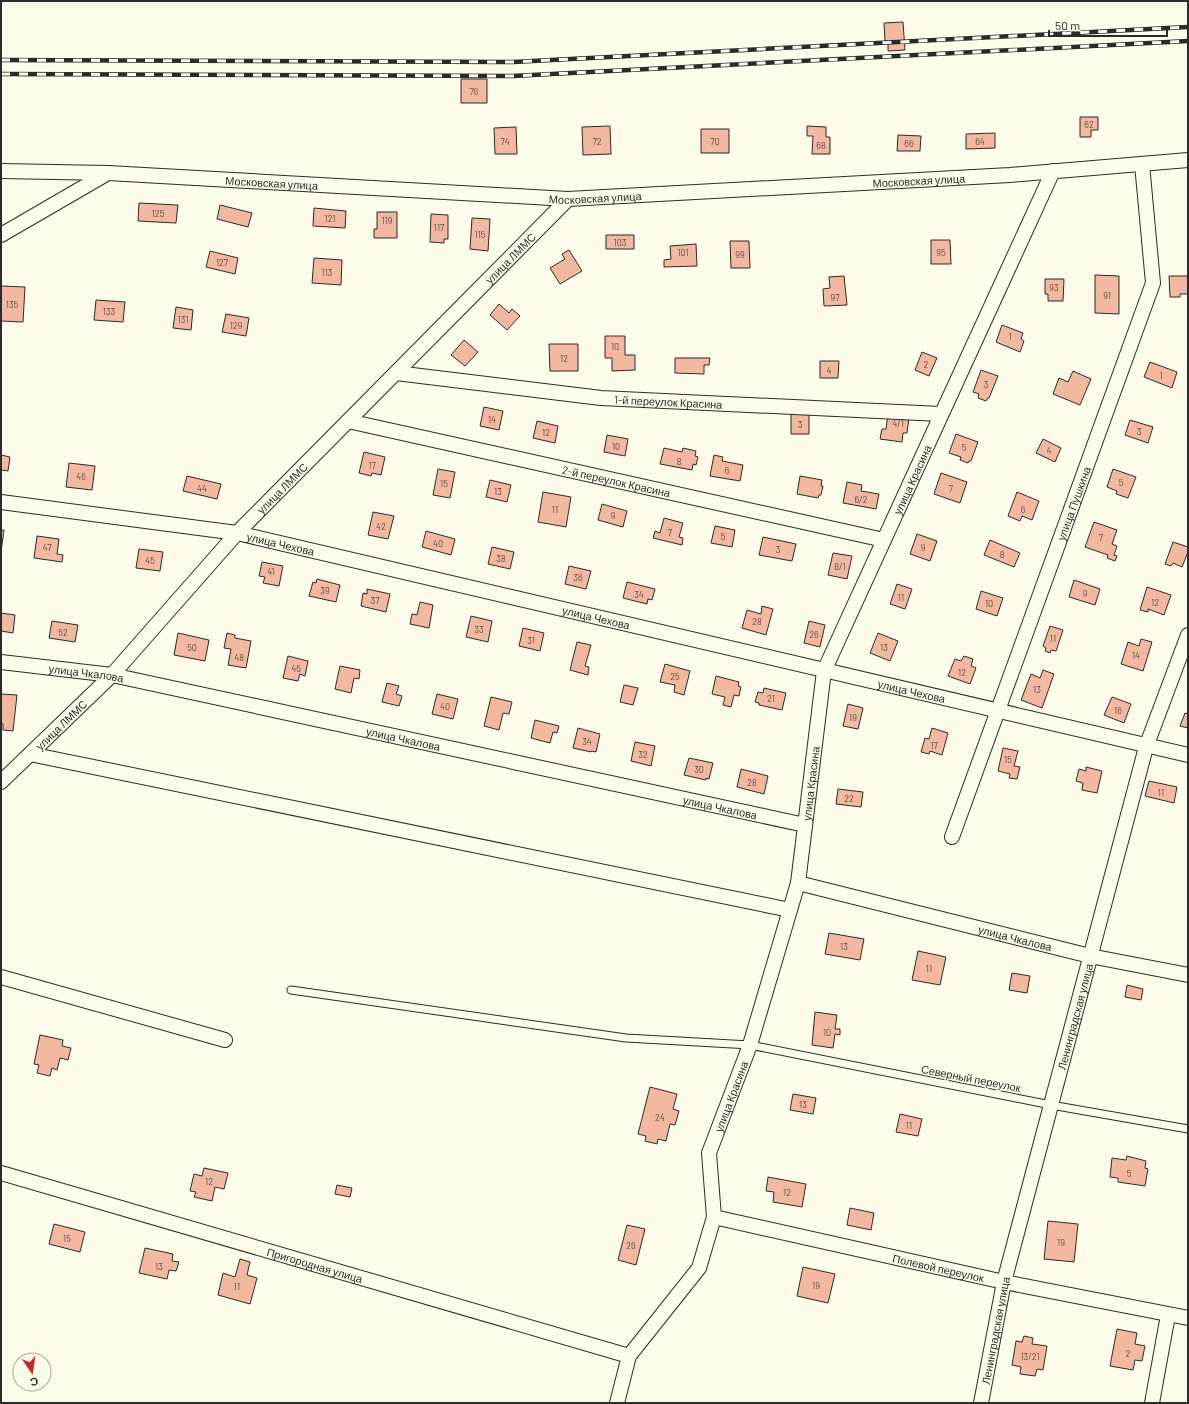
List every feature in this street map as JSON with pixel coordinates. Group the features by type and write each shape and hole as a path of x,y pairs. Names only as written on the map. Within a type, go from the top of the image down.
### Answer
{"street":[{"name":"Московская улица","path":"1,171 108,172 568,199 1010,175 1188,160"},
{"name":"улица Пушкина","path":"952,837 1153,283 1142,164"},
{"name":"улица Красина","path":"617,1403 628,1356 699,1268 714,1217 709,1153 750,1045 798,883 824,671 1052,171"},
{"path":"1,235 108,172"},
{"name":"улица ЛММС","path":"1,782 112,675 237,533 568,199"},
{"name":"1-й переулок Красина","path":"396,373 601,398 941,414"},
{"name":"2-й переулок Красина","path":"348,421 884,540"},
{"name":"улица Чехова","path":"1,502 237,533 1146,747 1188,755"},
{"name":"Ленинградская улица","path":"981,1403 1004,1282 1146,747 1188,635"},
{"name":"улица Чкалова","path":"1,662 112,675 805,825"},
{"path":"30,754 790,910"},
{"name":"улица Чкалова","path":"798,883 1090,956 1188,975"},
{"path":"1,977 225,1040"},
{"name":"Пригородная улица","path":"1,1173 628,1356"},
{"name":"Полевой переулок","path":"714,1217 1004,1282 1188,1318"},
{"path":"1152,1403 1168,1315"}],"lane":[{"name":"Северный переулок","path":"291,990 626,1038 750,1045 1051,1105 1188,1129"}],"building":[{"path":"903,22 905,50 888,51 888,41 885,41 884,23"},
{"path":"461,79 487,79 487,103 461,103"},
{"path":"1080,117 1098,117 1098,130 1091,130 1091,137 1080,137"},
{"path":"610,126 611,154 583,155 582,127"},
{"path":"807,126 826,127 826,137 830,137 830,154 812,154 813,136 807,136"},
{"path":"516,127 517,154 495,154 494,128"},
{"path":"701,129 729,129 729,153 701,153"},
{"path":"995,133 995,148 966,149 966,134"},
{"path":"898,135 921,136 920,151 897,151"},
{"path":"139,203 178,205 176,223 138,221"},
{"path":"220,205 252,213 248,227 217,219"},
{"path":"314,208 346,211 345,228 313,226"},
{"path":"377,212 397,212 397,238 374,238 374,229 377,229"},
{"path":"431,214 448,215 448,239 444,239 444,243 430,242"},
{"path":"472,218 490,219 488,251 470,249"},
{"path":"606,235 634,235 634,249 606,249"},
{"path":"931,240 950,240 951,264 931,264"},
{"path":"730,241 749,241 750,268 731,268"},
{"path":"696,244 697,266 664,267 664,260 671,259 670,246"},
{"path":"569,250 582,271 560,284 550,268 565,259 562,254"},
{"path":"210,251 238,258 235,274 206,267"},
{"path":"314,258 342,260 341,285 312,283"},
{"path":"1095,275 1119,276 1119,314 1095,313"},
{"path":"844,276 847,305 824,306 823,289 830,288 829,277"},
{"path":"1169,276 1188,276 1188,294 1180,294 1180,297 1170,297"},
{"path":"1045,279 1064,279 1063,301 1048,301 1048,294 1045,294"},
{"path":"1,286 25,287 23,322 1,321"},
{"path":"96,300 125,302 123,322 94,320"},
{"path":"499,304 509,313 512,309 520,316 507,330 490,315"},
{"path":"176,307 193,310 191,330 173,328"},
{"path":"226,314 249,318 246,336 222,332"},
{"path":"1002,325 1023,333 1021,339 1024,341 1020,352 996,342"},
{"path":"605,336 625,336 625,355 635,355 635,370 612,371 612,358 605,358"},
{"path":"464,340 478,352 465,366 451,355"},
{"path":"549,344 578,344 578,371 550,371"},
{"path":"922,352 937,358 929,376 915,370"},
{"path":"675,358 710,358 709,365 704,365 704,374 675,373"},
{"path":"820,361 839,361 838,378 820,378"},
{"path":"1150,362 1177,372 1172,388 1144,377"},
{"path":"981,370 998,376 989,398 986,401 978,398 979,394 973,392"},
{"path":"1073,371 1091,379 1080,405 1053,394 1059,378 1068,382"},
{"path":"484,407 503,411 499,430 480,426"},
{"path":"809,413 809,434 791,434 791,414"},
{"path":"888,414 909,417 907,433 903,433 902,442 880,439 882,429 886,429"},
{"path":"1130,420 1153,427 1148,443 1125,435"},
{"path":"537,421 558,426 555,443 533,438"},
{"path":"956,434 978,442 971,461 968,463 960,460 961,457 949,453"},
{"path":"607,435 628,439 625,456 604,452"},
{"path":"1043,439 1061,448 1055,462 1036,453"},
{"path":"664,448 682,452 683,448 696,451 695,456 698,457 696,465 693,464 692,470 660,464"},
{"path":"364,452 385,457 381,475 372,473 371,476 359,473"},
{"path":"1,455 10,457 8,471 1,470"},
{"path":"714,455 723,457 722,461 743,465 740,481 710,476"},
{"path":"69,463 95,466 92,490 66,487"},
{"path":"438,469 455,472 450,498 433,495"},
{"path":"1113,469 1136,477 1128,498 1116,494 1117,491 1107,487"},
{"path":"941,473 967,482 960,503 934,494"},
{"path":"187,476 221,484 217,499 183,491"},
{"path":"800,476 822,480 821,486 823,486 821,495 819,495 818,498 797,494"},
{"path":"490,480 511,485 507,502 486,497"},
{"path":"847,482 862,485 861,491 879,494 876,509 843,503"},
{"path":"543,492 571,497 566,527 538,522"},
{"path":"1017,492 1039,501 1032,520 1022,516 1020,521 1008,516"},
{"path":"602,504 627,511 623,527 598,520"},
{"path":"373,512 394,516 388,539 368,535"},
{"path":"664,518 683,523 679,537 683,538 682,545 653,538 655,531 660,533"},
{"path":"1094,522 1117,530 1112,544 1117,546 1114,555 1117,556 1115,561 1107,558 1108,555 1085,547"},
{"path":"715,526 735,530 732,547 711,543"},
{"path":"1,530 4,530 1,552"},
{"path":"426,531 455,539 451,555 422,547"},
{"path":"917,534 937,541 930,561 910,554"},
{"path":"37,536 59,539 57,554 63,555 62,562 34,558"},
{"path":"763,537 796,544 792,561 759,555"},
{"path":"990,540 1020,553 1014,567 984,555"},
{"path":"1173,542 1188,547 1188,552 1182,567 1173,563 1171,566 1165,564"},
{"path":"492,547 514,552 510,569 488,564"},
{"path":"139,549 163,552 160,571 136,568"},
{"path":"833,553 852,556 847,579 828,575"},
{"path":"262,562 283,566 279,586 263,583 265,577 259,576"},
{"path":"569,566 591,571 586,589 565,584"},
{"path":"317,579 340,585 336,602 309,596 313,582 316,583"},
{"path":"1074,580 1100,589 1095,605 1069,597"},
{"path":"627,582 655,589 652,600 648,599 647,604 623,598"},
{"path":"897,584 912,589 905,609 890,604"},
{"path":"1147,587 1171,595 1164,615 1148,609 1148,612 1140,610"},
{"path":"367,589 390,594 386,612 361,606 363,593 367,594"},
{"path":"981,591 1003,598 997,616 976,609"},
{"path":"420,602 433,605 429,628 410,624 412,614 417,615"},
{"path":"762,606 773,609 766,635 742,628 747,610 761,614"},
{"path":"1,613 15,615 13,633 1,631"},
{"path":"471,616 492,621 488,642 466,637"},
{"path":"52,621 78,625 75,642 49,638"},
{"path":"809,621 825,625 820,647 804,643"},
{"path":"1050,626 1063,630 1056,651 1051,650 1050,653 1045,651 1046,648 1043,646"},
{"path":"523,628 544,633 540,651 519,646"},
{"path":"178,633 209,640 205,661 174,655"},
{"path":"227,633 235,635 235,638 251,641 246,668 228,665 231,649 224,648"},
{"path":"878,633 898,641 890,661 870,653"},
{"path":"1141,639 1152,642 1143,671 1121,664 1128,642 1139,646"},
{"path":"577,642 591,645 585,666 589,667 588,675 570,670"},
{"path":"288,656 308,661 305,676 300,674 298,681 283,678"},
{"path":"964,656 973,659 971,666 976,668 970,684 948,676 955,659 961,661"},
{"path":"665,664 690,671 684,695 674,692 675,685 660,682"},
{"path":"340,666 360,670 359,679 354,678 351,693 335,689"},
{"path":"1043,670 1054,674 1042,708 1021,700 1031,674 1040,678"},
{"path":"716,676 739,682 738,686 741,687 739,696 734,695 731,707 723,705 725,697 712,694"},
{"path":"387,683 399,686 396,694 402,696 399,706 382,702"},
{"path":"624,685 638,688 633,705 620,702"},
{"path":"764,688 786,693 782,710 759,705 759,703 755,702 758,692 763,693"},
{"path":"1,694 17,695 13,731 3,730 3,724 1,723"},
{"path":"437,694 458,699 453,719 432,714"},
{"path":"491,697 512,702 509,714 503,713 499,730 484,726"},
{"path":"1112,697 1131,704 1124,723 1104,715"},
{"path":"848,704 863,708 858,729 843,726"},
{"path":"1185,713 1188,714 1188,728 1180,726"},
{"path":"535,720 559,726 557,733 553,732 550,743 531,738"},
{"path":"578,728 600,734 596,752 573,748"},
{"path":"932,728 948,733 942,755 930,751 929,754 921,752 925,738 929,739"},
{"path":"635,742 655,746 651,766 631,761"},
{"path":"1003,748 1018,751 1014,766 1020,767 1017,779 1009,778 1010,774 998,771"},
{"path":"689,758 713,763 709,779 706,778 706,780 684,775"},
{"path":"1086,767 1102,771 1097,793 1082,790 1083,783 1076,781 1079,769 1086,771"},
{"path":"741,769 768,776 764,794 737,787"},
{"path":"1149,781 1177,787 1174,803 1145,796"},
{"path":"838,789 863,792 861,807 836,804"},
{"path":"829,933 864,939 860,960 825,954"},
{"path":"918,951 946,957 940,985 912,980"},
{"path":"1012,973 1030,976 1027,993 1009,990"},
{"path":"1127,985 1143,989 1141,1000 1125,997"},
{"path":"815,1012 837,1015 835,1029 840,1029 840,1035 835,1034 833,1048 812,1045"},
{"path":"40,1035 63,1040 62,1046 71,1048 68,1060 60,1058 57,1070 52,1068 50,1076 37,1073 39,1065 34,1064"},
{"path":"650,1087 677,1094 673,1109 679,1111 675,1125 670,1124 666,1141 658,1139 657,1144 645,1141 646,1136 638,1134"},
{"path":"793,1094 816,1098 813,1114 790,1110"},
{"path":"900,1114 922,1119 918,1136 896,1132"},
{"path":"1127,1156 1146,1161 1145,1168 1148,1169 1145,1186 1118,1182 1118,1178 1110,1177 1112,1158 1126,1160"},
{"path":"204,1168 228,1173 224,1189 215,1187 212,1201 194,1197 196,1192 190,1191 194,1174 202,1176"},
{"path":"768,1177 806,1184 802,1207 773,1202 774,1192 766,1191"},
{"path":"337,1185 352,1188 350,1197 335,1194"},
{"path":"850,1208 874,1213 871,1230 847,1225"},
{"path":"1048,1221 1078,1224 1074,1262 1044,1259"},
{"path":"54,1224 85,1232 80,1252 49,1244"},
{"path":"627,1225 645,1229 636,1265 618,1260"},
{"path":"145,1248 173,1254 172,1261 179,1262 176,1271 169,1270 167,1279 139,1273"},
{"path":"240,1259 250,1262 247,1275 257,1278 250,1304 218,1295 223,1273 235,1277"},
{"path":"803,1267 835,1274 828,1303 797,1296"},
{"path":"1117,1329 1137,1333 1135,1344 1145,1346 1142,1361 1135,1360 1133,1370 1110,1366"},
{"path":"1024,1336 1033,1338 1032,1344 1047,1346 1043,1370 1037,1369 1035,1376 1020,1374 1021,1367 1012,1365 1016,1341 1022,1342"}],"railway":[{"path":"1,60 513,62 1188,27"},
{"path":"1,74 513,76 1188,41"}]}
